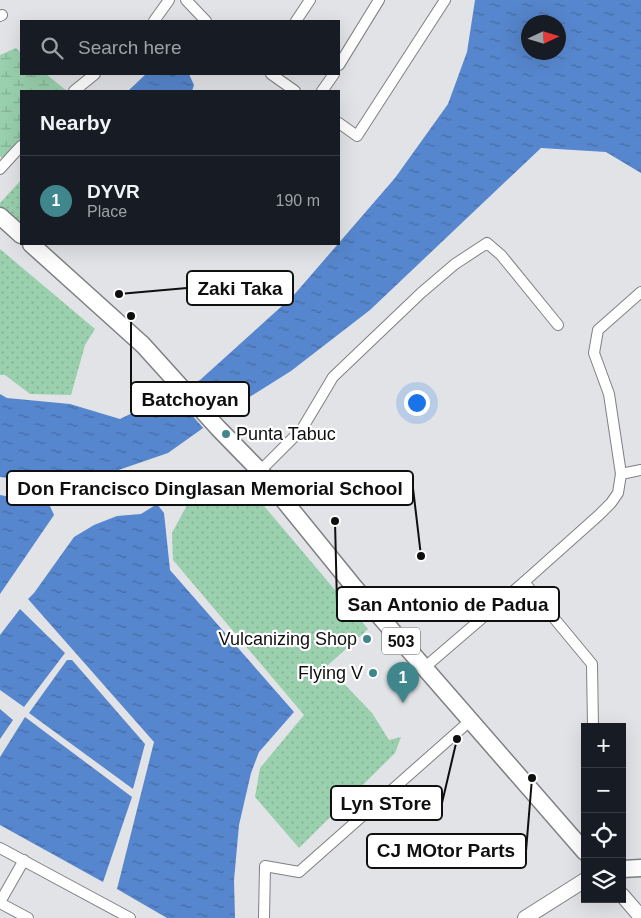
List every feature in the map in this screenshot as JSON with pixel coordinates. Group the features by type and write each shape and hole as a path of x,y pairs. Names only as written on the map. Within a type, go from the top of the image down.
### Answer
{"main road":[{"path":"0,216 20,234"},
{"name":"503","path":"32,245 143,345 218,428 260,471 355,588 581,847"},
{"path":"626,869 641,868"},
{"path":"525,918 581,883"},
{"path":"626,900 641,917"}],"street":[{"path":"155,20 169,0"},
{"path":"186,0 205,20"},
{"path":"297,20 310,0"},
{"path":"340,63 379,0"},
{"path":"340,124 357,136 445,0"},
{"path":"75,90 94,75"},
{"path":"272,75 294,90"},
{"path":"323,90 333,75"},
{"path":"0,169 20,147"},
{"path":"260,471 302,429 334,377 421,293 454,264 487,243 501,255 558,324"},
{"path":"424,668 611,504 618,493 621,474 609,394 594,353 598,330 641,292"},
{"path":"621,474 641,470"},
{"path":"524,582 592,664 593,723"},
{"path":"264,918 265,866 299,872 471,720"},
{"path":"0,848 130,918"},
{"path":"24,860 0,903 28,918"}],"green space":[{"path":"16,48 20,52 20,75 47,75 66,90 20,90 20,143 4,160 0,156 0,55"},
{"path":"20,181 19,226 0,210 0,203"},
{"path":"0,249 95,329 85,345 71,395 30,394 5,375 0,375"},
{"path":"217,481 243,481 368,629 327,666 372,713 389,740 401,737 395,753 299,848 255,797 260,768 304,715 173,560 172,533 195,490"}],"water":[{"path":"475,0 641,0 641,173 606,152 541,148 370,310 291,371 227,411 168,453 75,485 0,477 0,394 7,398 70,404 120,419 200,380 293,296 337,245 340,245 340,242 395,178 448,104 467,52"},
{"path":"145,75 189,75 194,85 192,90 129,90"},
{"path":"0,495 49,504 54,515 0,594"},
{"path":"157,504 164,513 170,570 294,712 259,752 251,773 239,825 234,880 235,918 167,918 117,889 154,742 28,599 74,537 94,525 117,516 141,514"},
{"path":"20,609 65,653 24,707 0,690 0,635"},
{"path":"67,660 72,660 145,744 133,789 29,713"},
{"path":"0,709 13,720 0,739"},
{"path":"25,717 132,797 103,882 0,825 0,757"}],"pier":[{"path":"191,381 224,417 205,430 174,395"}],"place":[{"name":"Zaki Taka","path":"119,294"},
{"name":"Batchoyan","path":"131,316"},
{"name":"Punta Tabuc","path":"226,434"},
{"name":"San Antonio de Padua","path":"335,521"},
{"name":"Don Francisco Dinglasan Memorial School","path":"421,556"},
{"name":"Vulcanizing Shop","path":"367,639"},
{"name":"Flying V","path":"373,673"},
{"name":"DYVR","path":"403,703"},
{"name":"Lyn STore","path":"457,739"},
{"name":"CJ MOtor Parts","path":"532,778"}]}
